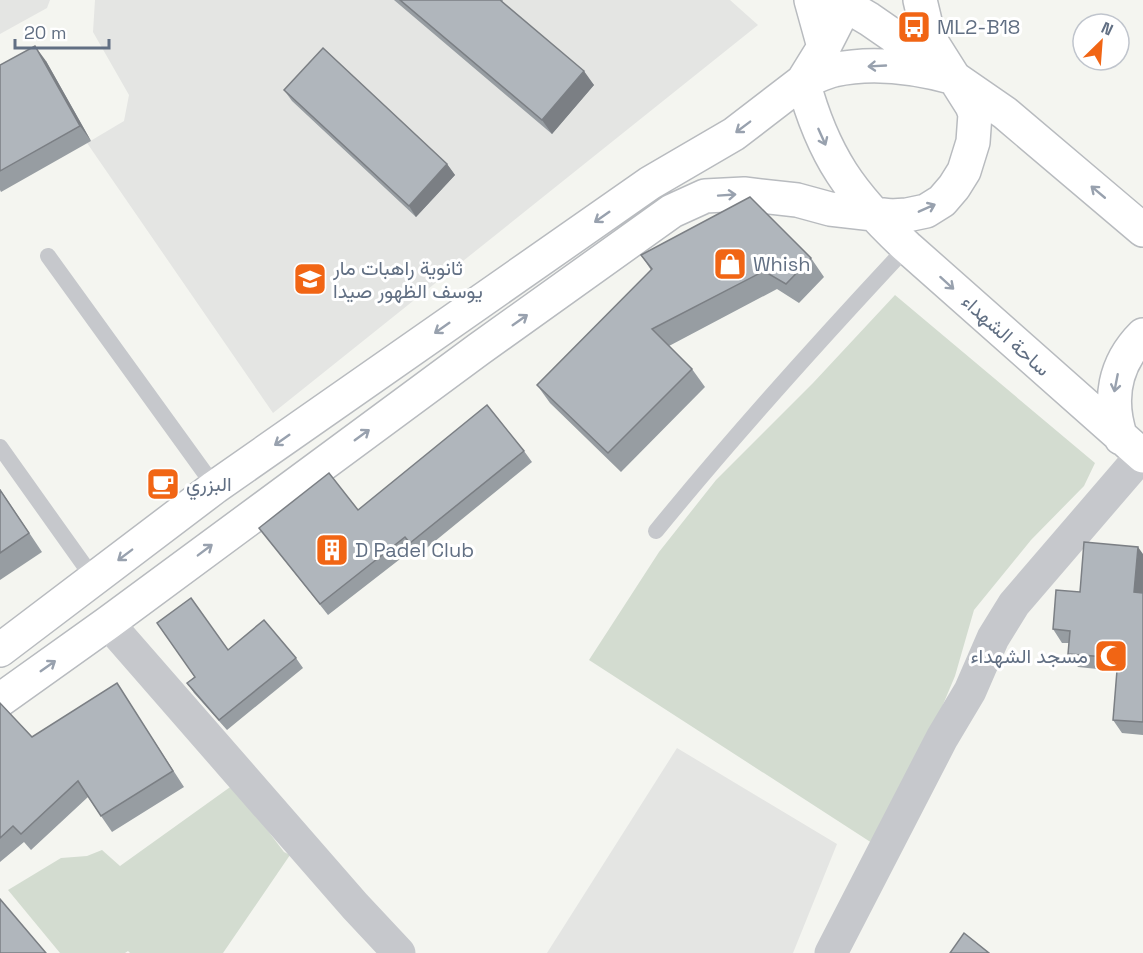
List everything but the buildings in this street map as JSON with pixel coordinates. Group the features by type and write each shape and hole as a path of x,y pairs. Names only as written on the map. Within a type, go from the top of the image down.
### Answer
{"main road":[{"path":"811,0 824,47"},
{"path":"0,700 460,363 672,212 705,196 744,194 797,200 830,209 891,216 926,211 942,201 954,187 970,157 975,121 972,106 929,38 920,0"},
{"path":"803,81 824,47 843,1 1005,113 1143,230"},
{"path":"0,650 215,486 650,183 734,134 803,81 835,70 870,65 903,67 955,78"},
{"name":"ساحة الشهداء","path":"803,81 813,117 828,151 847,183 870,212 1135,450"},
{"path":"1135,450 1113,405 1114,388 1125,357 1143,335"}],"street":[{"path":"831,953 942,738 970,691 993,638 1014,604 1135,450"},
{"path":"108,623 355,906 399,953"}],"lane":[{"path":"656,531 693,485 807,355 907,247"},
{"path":"48,256 215,486"},
{"path":"0,447 94,579"}],"shaded area":[{"path":"0,0 50,0 47,8 0,34"},
{"name":"ثانوية راهبات مار يوسف الظهور صيدا","path":"95,0 730,0 758,25 273,413 87,143 124,121 129,95 93,32"},
{"path":"895,295 1095,463 1084,486 1031,540 974,610 955,676 929,738 872,843 589,660 659,552 716,480 813,383"},
{"path":"677,748 837,844 793,953 547,953"},
{"path":"233,785 284,852 290,855 223,953 130,953 128,951 125,953 60,953 8,890 61,858 87,856 102,850 120,866"}],"place":[{"name":"ML2-B18","path":"914,27"},
{"name":"Whish","path":"730,264"},
{"name":"ثانوية راهبات مار يوسف الظهور صيدا","path":"310,279"},
{"name":"البزري","path":"163,484"},
{"name":"D Padel Club","path":"332,550"},
{"name":"مسجد الشهداء","path":"1111,656"}]}
